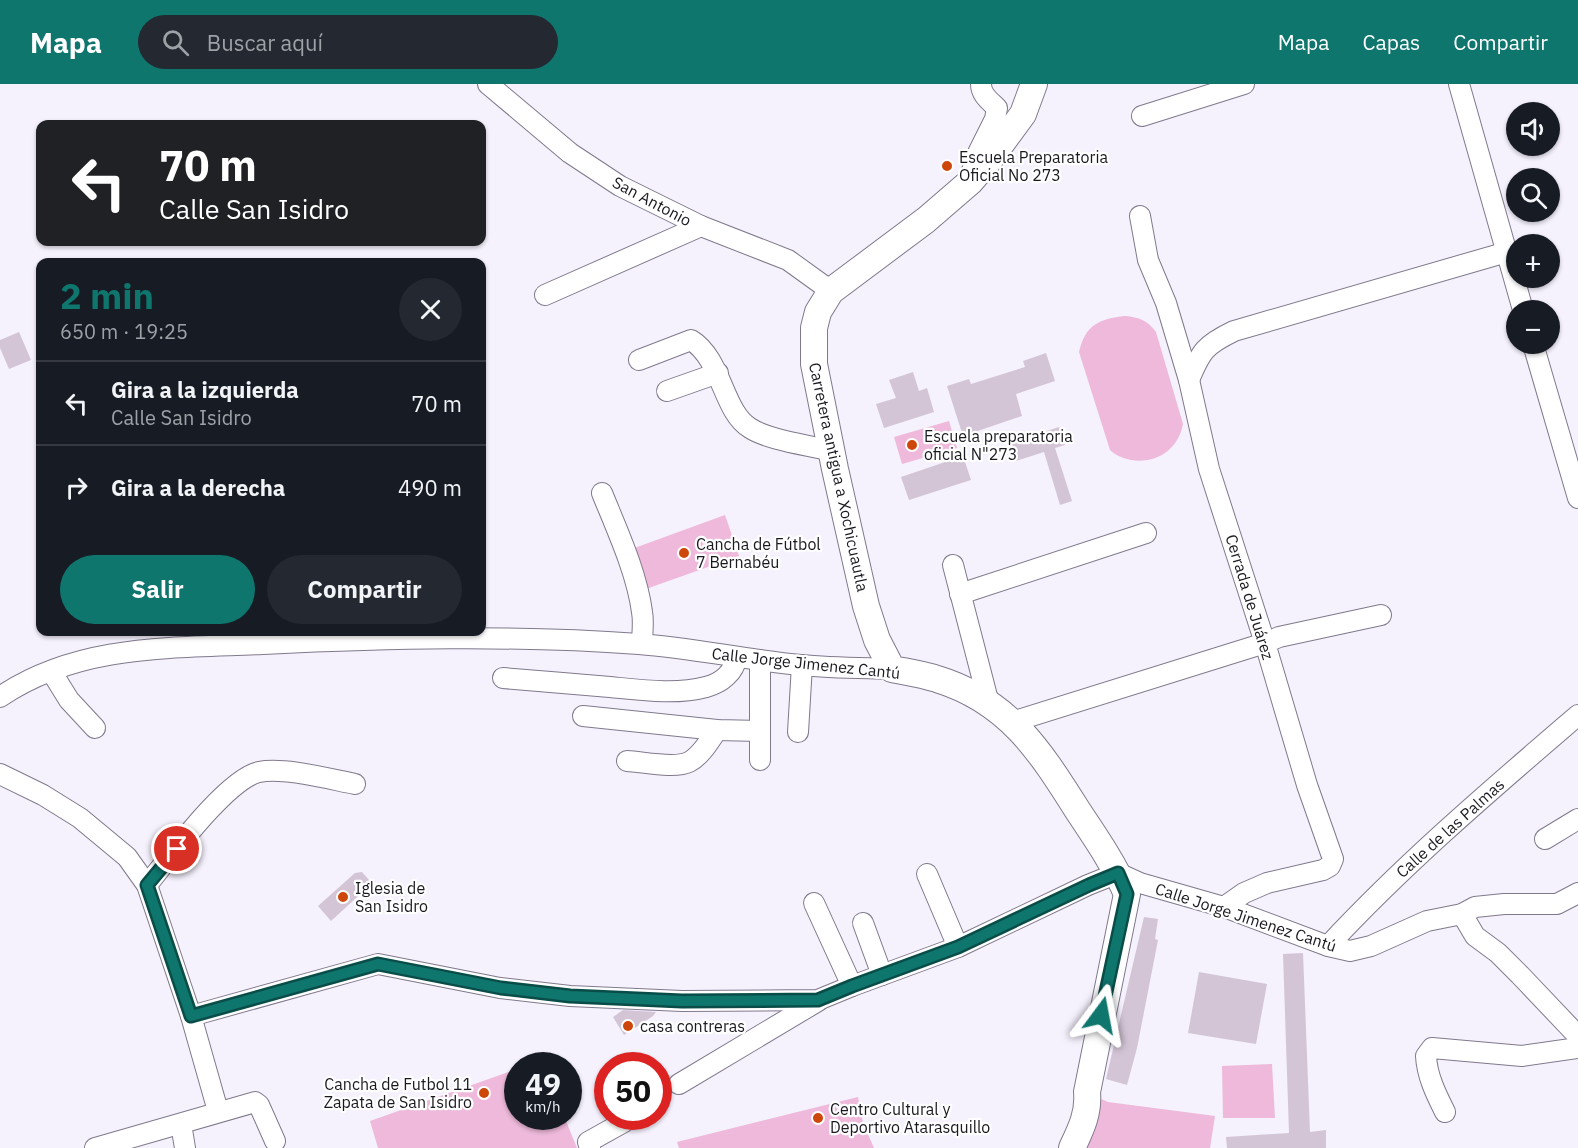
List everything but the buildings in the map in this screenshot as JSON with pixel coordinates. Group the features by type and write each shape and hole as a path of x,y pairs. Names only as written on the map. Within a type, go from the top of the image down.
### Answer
{"main road":[{"name":"Carretera antigua a Xochicuautla","path":"892,669 877,640 866,606 814,364 814,328 818,312 831,291 926,220 970,182 1023,114 1034,84"},
{"name":"Calle Jorge Jimenez Cantú","path":"892,669 937,679 989,704 1012,722 1028,738 1054,773 1118,873"},
{"path":"1072,1148 1089,1107 1087,1092 1127,894 1118,873"}],"street":[{"path":"970,182 976,157 995,119 997,108 986,97 981,84"},
{"path":"1142,116 1244,84"},
{"path":"1459,84 1506,248"},
{"name":"San Antonio","path":"493,85 570,153 620,186 701,226 788,260 831,291"},
{"name":"Cerrada de Juárez","path":"1140,216 1148,260 1166,303 1189,380 1209,469 1265,643 1307,785 1332,855 1332,862 1323,870 1267,883 1244,893 1224,907"},
{"path":"545,295 701,226"},
{"path":"1189,380 1199,356 1214,341 1234,331 1506,252"},
{"path":"639,360 691,340 698,344 718,373 738,418 748,428 759,433 831,451"},
{"path":"1536,354 1578,498"},
{"path":"667,391 718,373"},
{"path":"602,493 635,585 642,612 642,644"},
{"path":"960,594 1146,533"},
{"path":"952,566 989,704"},
{"path":"1012,722 1279,637 1381,615"},
{"name":"Calle Jorge Jimenez Cantú","path":"0,697 51,671 136,640 433,637 558,639 642,644 802,665 892,669"},
{"path":"503,678 639,690 681,691 708,687 728,676 735,669 737,657"},
{"path":"760,660 760,760"},
{"path":"798,732 802,665"},
{"path":"51,671 69,700 95,728"},
{"name":"Calle de las Palmas","path":"1328,946 1426,849 1578,715"},
{"path":"583,716 717,730 760,731"},
{"path":"627,761 677,765 689,762 698,756 717,730"},
{"path":"147,885 221,797 241,780 259,772 282,772 355,784"},
{"path":"0,774 43,795 80,818 127,857 147,885 191,1016 218,1111"},
{"path":"1545,840 1578,819"},
{"path":"679,1084 818,1000 958,947 1097,880 1118,873"},
{"name":"Calle Jorge Jimenez Cantú","path":"1118,873 1140,882 1224,907 1328,946 1350,951 1371,946 1427,921 1461,914 1475,907 1504,904 1557,904 1578,892"},
{"path":"927,874 958,947"},
{"path":"814,903 852,986"},
{"path":"1557,904 1578,910"},
{"path":"1461,914 1474,936 1498,953 1578,1036"},
{"path":"862,923 882,975"},
{"path":"191,1016 378,964 501,988 570,996 682,1001 818,1000"},
{"path":"1445,1112 1434,1090 1427,1068 1426,1056 1432,1048 1522,1056 1578,1048"},
{"path":"95,1148 255,1102 259,1105 275,1141"},
{"path":"180,1125 185,1148"},
{"path":"590,1148 588,1142 610,1130"}],"shaded area":[{"path":"1125,316 1143,320 1156,332 1183,424 1171,448 1149,460 1131,460 1110,450 1079,352 1085,335 1094,325 1108,319"},
{"path":"949,421 957,448 902,464 894,437"},
{"name":"Cancha de Fútbol 7 Bernabéu","path":"725,515 739,556 643,590 629,550"},
{"path":"1272,1064 1275,1118 1223,1118 1222,1066"},
{"name":"Cancha de Futbol 11 Zapata de San Isidro","path":"504,1074 504,1130 570,1130 577,1148 378,1148 370,1121"},
{"name":"Centro Cultural y Deportivo Atarasquillo","path":"858,1097 863,1123 874,1148 679,1148 677,1142"},
{"path":"1099,1098 1108,1102 1215,1116 1210,1148 1082,1148"}],"place":[{"name":"Escuela Preparatoria Oficial No 273","path":"947,166"},
{"name":"Escuela preparatoria oficial N\"273","path":"912,445"},
{"name":"Cancha de Fútbol 7 Bernabéu","path":"684,553"},
{"name":"Iglesia de San Isidro","path":"343,897"},
{"name":"casa contreras","path":"628,1026"},
{"name":"Cancha de Futbol 11 Zapata de San Isidro","path":"484,1093"},
{"name":"Centro Cultural y Deportivo Atarasquillo","path":"818,1118"}],"route":[{"path":"177,849 147,885 191,1016 378,964 501,988 570,996 682,1001 818,1000 958,947 1118,873 1127,894 1101,1015"}]}
